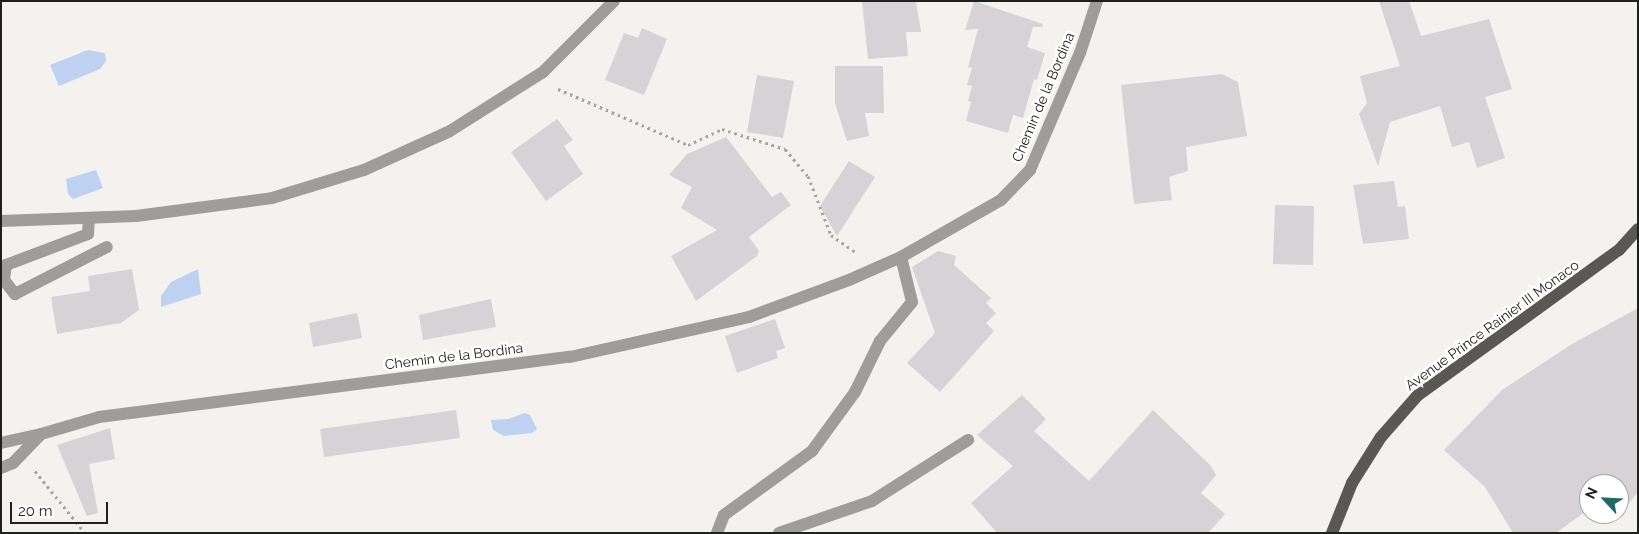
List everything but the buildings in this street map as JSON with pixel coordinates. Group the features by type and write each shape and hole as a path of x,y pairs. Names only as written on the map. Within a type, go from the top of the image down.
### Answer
{"main road":[{"name":"Avenue Prince Rainier III Monaco","path":"1332,533 1352,483 1381,437 1417,396 1619,250 1638,229"}],"street":[{"path":"1,221 136,216 272,198 364,170 450,131 532,78 614,1"},
{"name":"Chemin de la Bordina","path":"1,443 108,415 570,357 749,317 849,280 901,257 1001,200 1030,170 1080,53 1097,1"},
{"path":"89,219 88,234 6,265 4,280 15,294 107,247"},
{"path":"717,533 724,515 812,451 855,392 880,341 912,302 901,257"},
{"path":"1,468 13,464 41,434"},
{"path":"779,533 872,501 968,440"}],"path":[{"path":"532,78 688,145 722,129 785,149 808,176 831,235 852,252 874,253 884,263"},
{"path":"22,454 86,533"}],"water":[{"path":"88,50 105,53 106,61 100,69 59,86 50,65"},
{"path":"96,170 103,188 73,199 68,194 66,179"},
{"path":"198,269 201,294 161,307 161,296 171,282"},
{"path":"525,413 530,415 537,429 532,433 504,436 493,430 491,420 508,419"}]}
